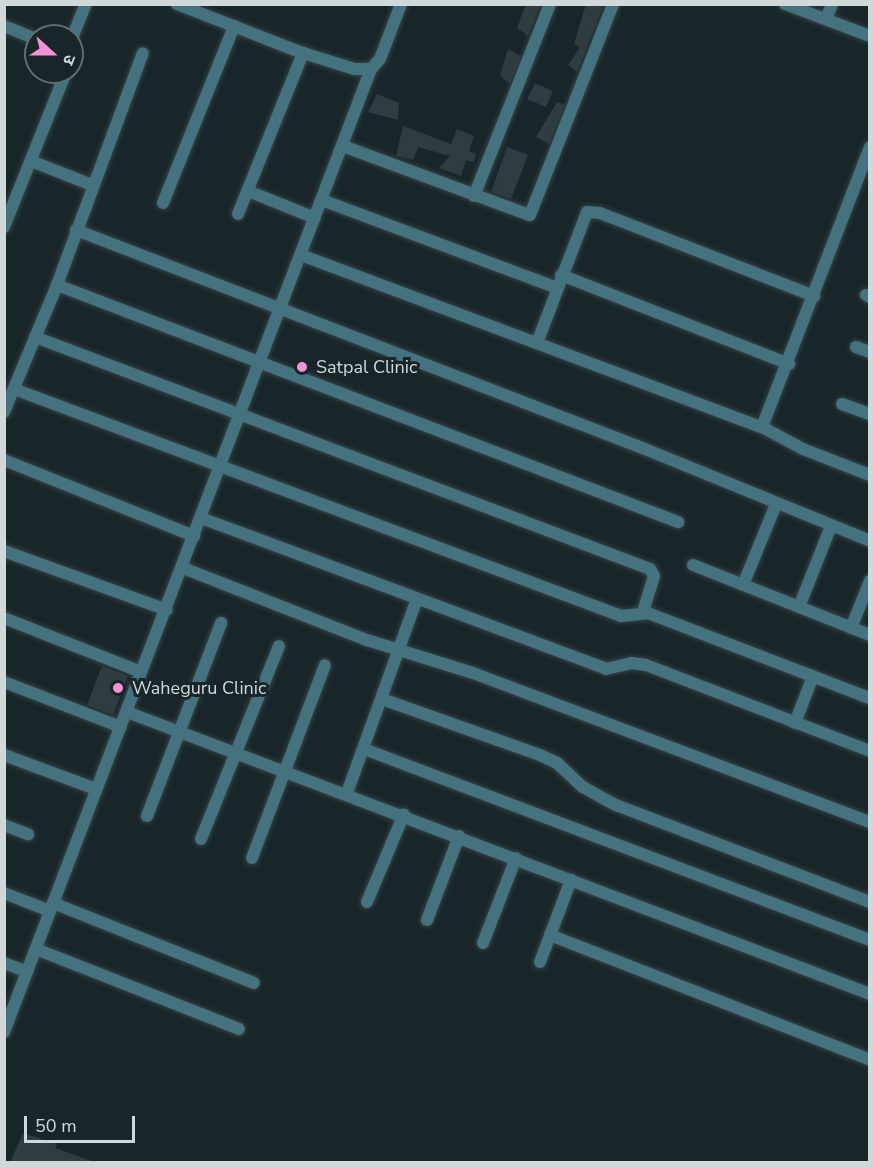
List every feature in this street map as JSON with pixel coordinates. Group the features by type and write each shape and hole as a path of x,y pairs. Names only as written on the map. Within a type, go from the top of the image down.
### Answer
{"street":[{"path":"78,24 86,4"},
{"path":"177,4 303,53 354,69 370,69"},
{"path":"4,1032 183,568 370,69 380,59 401,4"},
{"path":"474,196 550,4"},
{"path":"343,146 525,215 534,210 613,4"},
{"path":"785,4 870,36"},
{"path":"826,19 832,4"},
{"path":"163,203 234,26"},
{"path":"4,27 24,34"},
{"path":"4,412 57,285 142,53"},
{"path":"238,214 303,53"},
{"path":"4,227 61,84"},
{"path":"762,427 789,364 870,147"},
{"path":"31,161 92,185"},
{"path":"248,191 315,218"},
{"path":"322,200 557,288"},
{"path":"537,343 582,217 593,212 814,296"},
{"path":"76,230 685,464 776,504 870,541"},
{"path":"301,255 762,427 802,449 870,476"},
{"path":"561,275 789,364"},
{"path":"57,285 678,522"},
{"path":"35,337 240,412 650,569 654,576 643,612"},
{"path":"856,347 870,352"},
{"path":"14,389 220,468 389,527 621,616 628,618 643,612 870,698"},
{"path":"842,404 870,414"},
{"path":"4,460 194,536"},
{"path":"743,585 776,504"},
{"path":"201,518 606,669 632,663 646,665 870,751"},
{"path":"799,607 831,526"},
{"path":"4,551 167,610"},
{"path":"693,566 870,635"},
{"path":"183,568 397,650 589,715 870,822"},
{"path":"851,628 870,581"},
{"path":"347,793 417,599"},
{"path":"4,618 141,672"},
{"path":"147,816 221,623"},
{"path":"201,839 279,646"},
{"path":"252,858 325,665"},
{"path":"795,723 813,676"},
{"path":"4,682 121,728"},
{"path":"382,699 540,755 556,763 583,787 616,805 870,902"},
{"path":"127,712 404,814 870,994"},
{"path":"364,748 870,940"},
{"path":"4,755 96,789"},
{"path":"367,902 404,814"},
{"path":"4,825 28,834"},
{"path":"427,920 459,836"},
{"path":"483,943 516,858"},
{"path":"540,962 571,880"},
{"path":"4,893 52,907 255,983"},
{"path":"550,935 870,1060"},
{"path":"36,949 238,1029"},
{"path":"4,963 27,972"}],"building":[{"path":"526,4 541,4 528,36 517,28"},
{"path":"586,4 604,4 577,72 568,65 580,47 574,44"},
{"path":"508,49 521,56 510,84 500,76"},
{"path":"535,83 553,91 546,107 527,99"},
{"path":"377,94 399,103 398,120 368,112"},
{"path":"557,102 565,105 549,144 536,137"},
{"path":"403,126 451,144 457,129 474,136 469,151 476,154 474,162 466,160 461,176 439,168 450,156 418,147 413,160 396,156"},
{"path":"507,147 528,155 511,199 491,192"},
{"path":"102,666 128,676 113,715 87,705"},
{"path":"23,1133 57,1144 55,1148 94,1162 10,1162"}],"place":[{"name":"Satpal Clinic","path":"302,367"},
{"name":"Waheguru Clinic","path":"118,688"}]}
